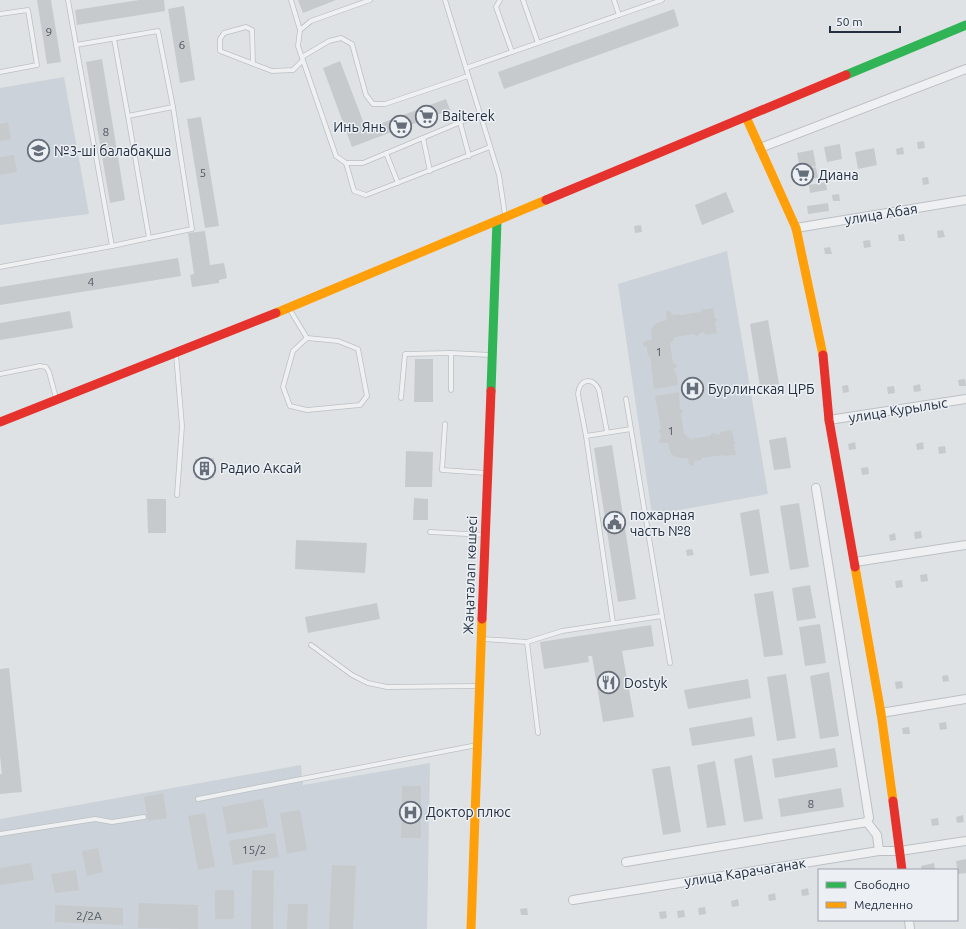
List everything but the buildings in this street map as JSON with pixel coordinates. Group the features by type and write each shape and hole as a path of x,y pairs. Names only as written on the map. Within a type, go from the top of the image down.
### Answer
{"main road":[{"path":"0,422 57,401 289,308 966,25"},
{"path":"746,117 796,228 822,348 829,420 855,562 880,713 902,869"},
{"name":"Жаңаталап көшесі","path":"471,929 492,354 501,219"}],"street":[{"path":"760,148 966,69"},
{"name":"улица Абая","path":"796,228 966,200"},
{"name":"улица Курылыс","path":"829,420 966,399"},
{"path":"816,488 869,818 867,822"},
{"path":"855,562 966,546"},
{"path":"880,713 966,699"},
{"path":"867,822 877,835 879,851"},
{"path":"626,862 867,822"},
{"name":"улица Карачаганак","path":"572,900 879,851 900,851 966,841"}],"lane":[{"path":"68,0 112,246"},
{"path":"291,0 300,30 298,46 336,156 346,163 363,163 480,114"},
{"path":"300,30 312,21 370,0"},
{"path":"444,0 499,175 501,219"},
{"path":"500,0 496,7 512,52"},
{"path":"523,0 538,43"},
{"path":"614,0 619,15"},
{"path":"643,0 645,6"},
{"path":"466,68 662,0"},
{"path":"0,14 28,10 37,65 0,72"},
{"path":"253,64 252,30 246,27 224,33 220,39 220,51 253,64 272,71 293,70 303,59 329,41 341,38 352,44 366,95 373,104 385,104 468,76"},
{"path":"0,267 192,229 173,107 158,31 76,45"},
{"path":"114,39 149,238"},
{"path":"128,116 173,107"},
{"path":"460,122 469,156"},
{"path":"423,138 430,170"},
{"path":"346,163 354,192 366,195 490,147"},
{"path":"386,153 398,183"},
{"path":"289,308 307,338"},
{"path":"307,338 338,341 358,349 367,396 360,405 307,410 290,406 283,387 293,351 307,338"},
{"path":"176,353 182,426 177,495"},
{"path":"451,353 451,390"},
{"path":"401,398 405,354 492,354"},
{"path":"0,374 40,366 46,367 49,372 57,401"},
{"path":"607,432 599,390 596,384 591,380 582,383 578,388 578,394 586,436 613,622"},
{"path":"626,399 670,663"},
{"path":"445,424 442,470 487,473"},
{"path":"586,436 631,429"},
{"path":"430,532 485,535"},
{"path":"482,639 527,642 562,631 613,622 662,616"},
{"path":"527,642 538,733"},
{"path":"311,645 352,675 368,684 387,687 480,686"},
{"path":"198,799 478,745"},
{"path":"0,834 95,819 112,822 144,816"}],"shaded area":[{"name":"№3-ші балабақша","path":"64,77 89,214 0,225 0,88"},
{"name":"Бурлинская ЦРБ","path":"727,251 768,494 652,515 618,284"},
{"path":"430,763 427,929 0,929 0,819 301,765 303,785"}],"traffic: fast":[{"path":"846,75 966,25"},
{"path":"491,391 497,221"}],"traffic: slow":[{"path":"746,117 796,228 823,355"},
{"path":"276,313 546,200"},
{"path":"855,567 881,713 893,801"},
{"path":"471,929 482,619"}],"traffic: jam":[{"path":"546,200 846,75"},
{"path":"0,422 276,313"},
{"path":"823,355 829,420 855,567"},
{"path":"482,619 491,391"},
{"path":"893,801 902,869"}],"place":[{"name":"Baiterek","path":"426,116"},
{"name":"Инь Янь","path":"401,127"},
{"name":"№3-ші балабақша","path":"39,151"},
{"name":"Диана","path":"802,175"},
{"name":"Бурлинская ЦРБ","path":"692,389"},
{"name":"Радио Аксай","path":"204,468"},
{"name":"пожарная часть №8","path":"615,523"},
{"name":"Dostyk","path":"609,683"},
{"name":"Доктор плюс","path":"411,812"}]}
